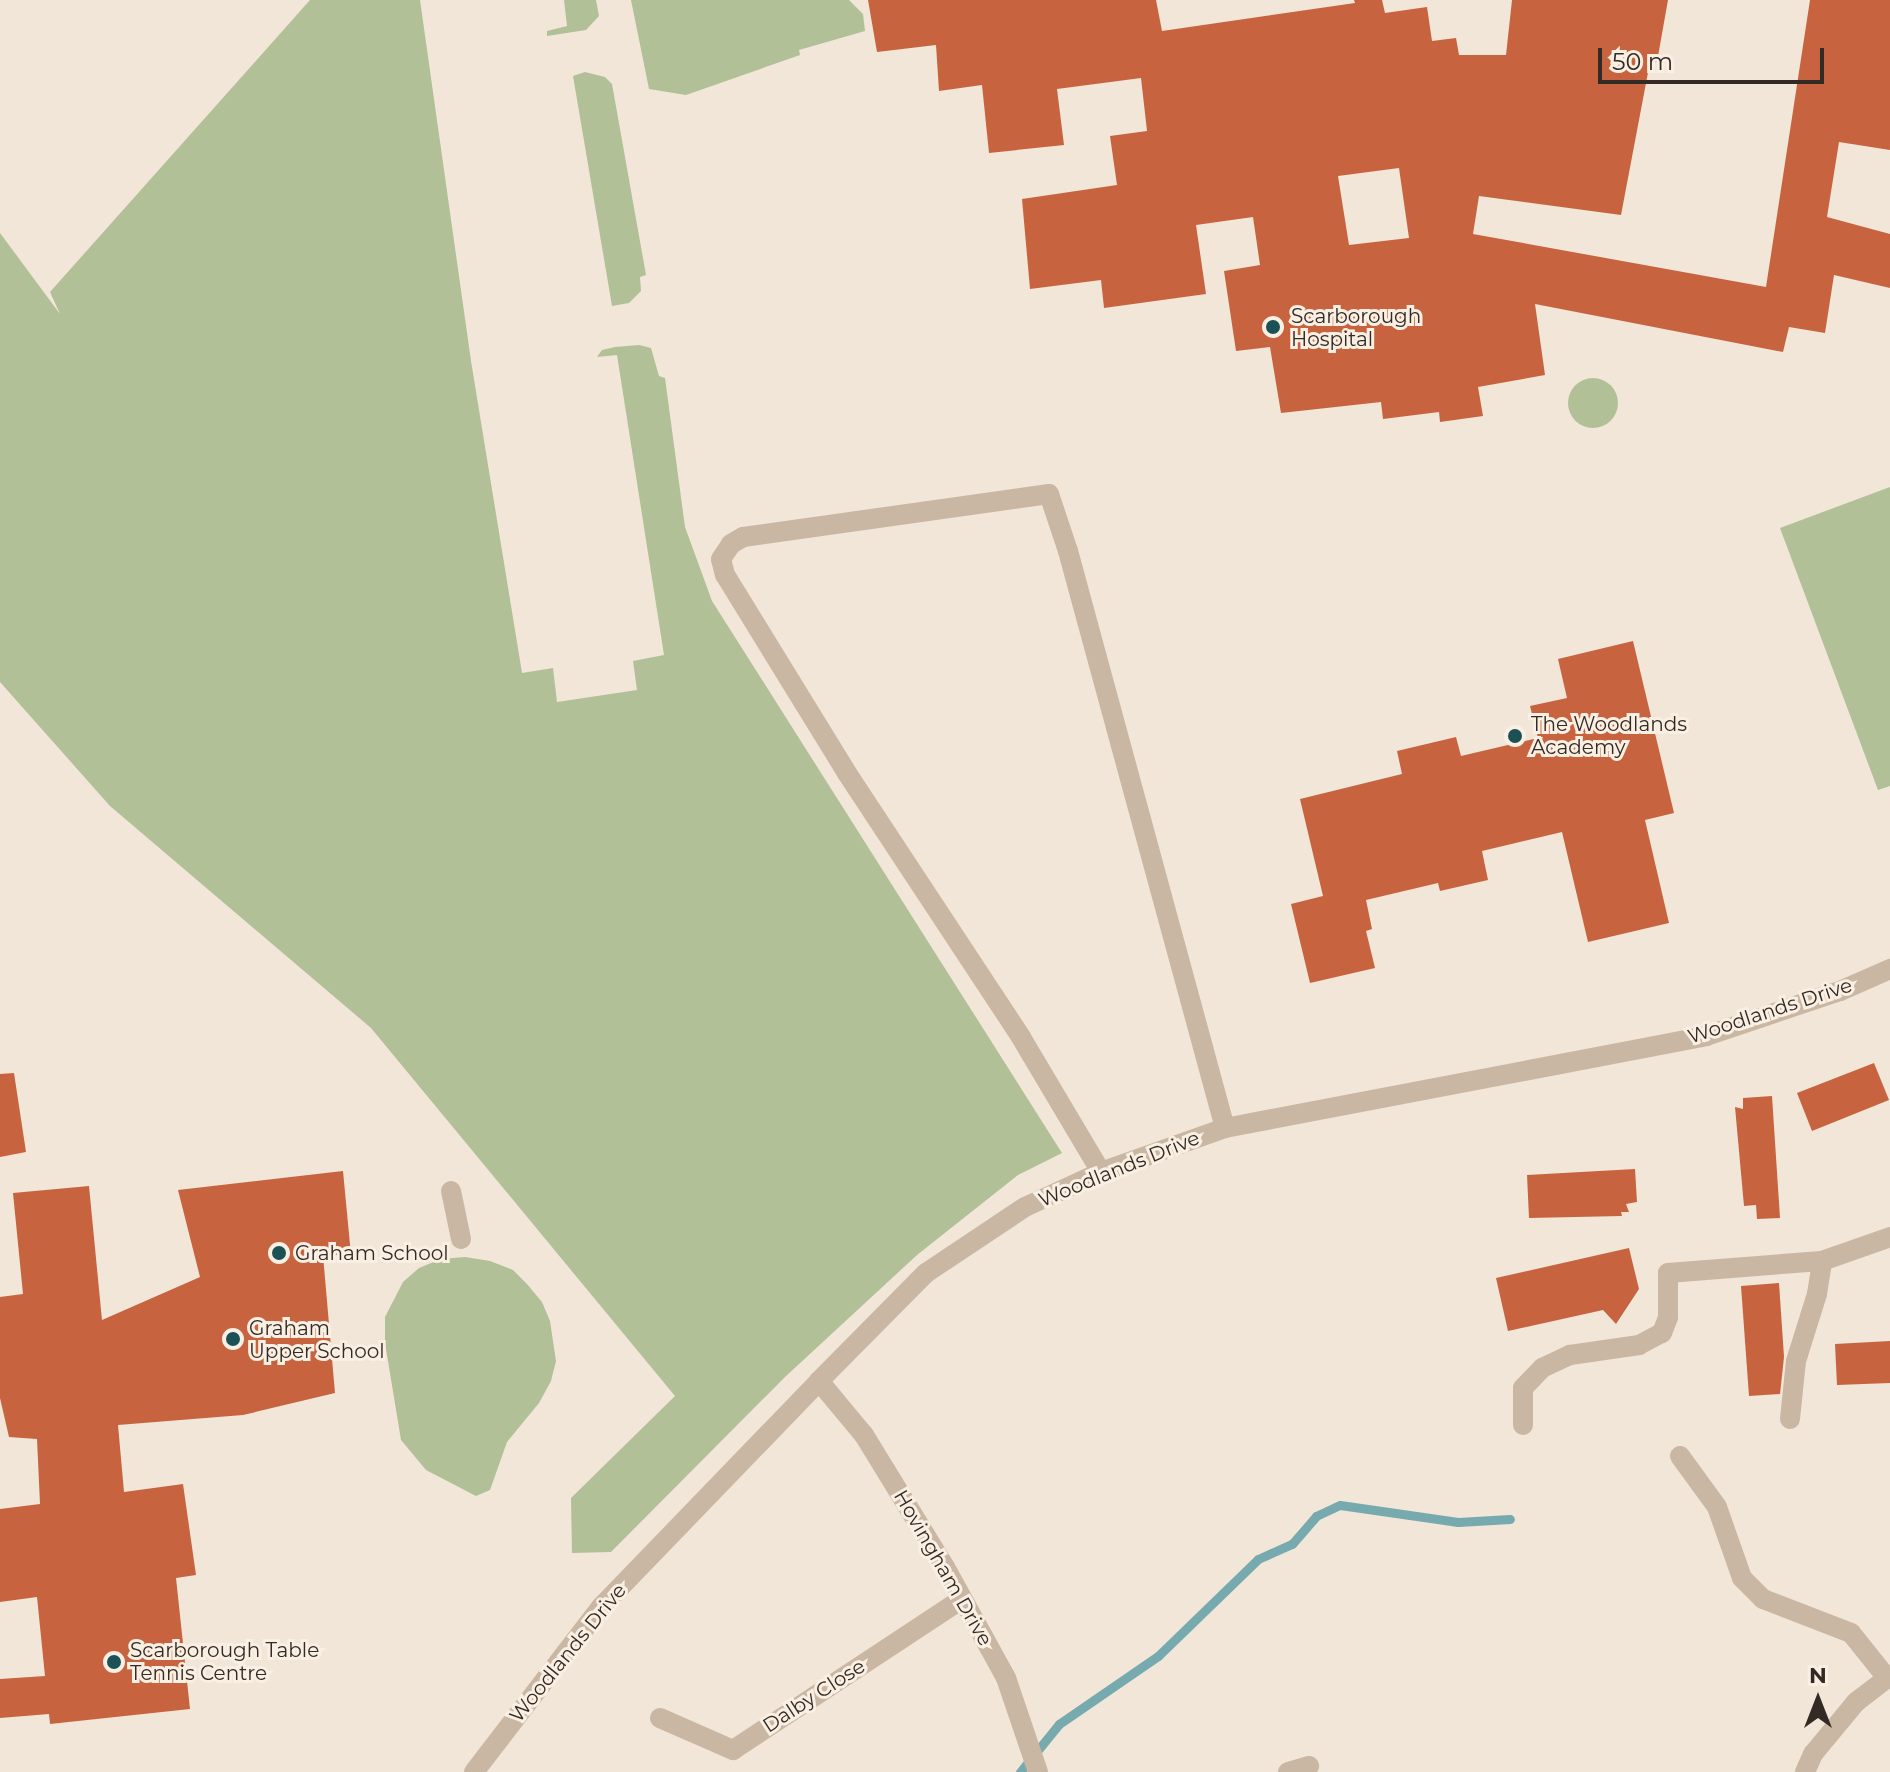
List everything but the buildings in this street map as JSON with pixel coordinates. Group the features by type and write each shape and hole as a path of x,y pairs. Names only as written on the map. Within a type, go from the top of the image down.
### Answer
{"street":[{"path":"1101,1172 1021,1037 847,773 725,575 721,559 731,544 764,533 1049,494 1068,551 1225,1128"},
{"name":"Woodlands Drive","path":"474,1772 601,1607 819,1381 926,1273 1025,1207 1101,1172 1225,1128 1706,1036 1840,991 1890,969"},
{"path":"451,1191 461,1239"},
{"path":"1523,1425 1523,1388 1542,1368 1570,1355 1639,1345 1662,1333 1668,1317 1668,1273 1822,1261 1890,1237"},
{"path":"1790,1419 1796,1361 1817,1294 1822,1261"},
{"name":"Hovingham Drive","path":"819,1381 864,1435 962,1599 1006,1678 1036,1767"},
{"path":"1680,1456 1717,1507 1742,1578 1763,1599 1851,1633 1889,1677 1856,1702 1813,1754 1805,1772"},
{"name":"Dalby Close","path":"660,1718 733,1750 962,1599"},
{"path":"1288,1772 1309,1766"}],"green space":[{"path":"310,0 420,0 471,361 522,673 553,668 557,702 637,690 633,661 664,655 617,355 597,357 602,350 615,347 639,345 651,348 659,376 665,378 685,527 712,601 1062,1153 1018,1175 917,1255 785,1377 611,1552 572,1553 571,1498 675,1396 371,1028 110,806 0,682 0,233 60,314 50,292"},
{"path":"564,0 596,0 599,16 586,30 547,36 547,31 567,26"},
{"path":"631,0 849,0 863,14 865,31 799,50 800,55 686,95 649,89"},
{"path":"585,72 605,77 612,84 646,275 640,277 641,291 629,303 612,306 573,76"},
{"path":"1593,378 1611,385 1618,403 1611,421 1593,428 1575,421 1568,403 1575,385"},
{"path":"1890,487 1890,786 1878,790 1780,528"},
{"path":"465,1257 490,1261 513,1270 527,1284 542,1302 550,1321 556,1361 551,1381 539,1403 507,1442 490,1490 476,1496 426,1470 401,1440 385,1343 385,1317 403,1282 419,1268 441,1259"}],"waterway":[{"path":"1020,1772 1059,1724 1158,1656 1258,1559 1292,1544 1316,1516 1340,1505 1458,1522 1510,1519"}],"place":[{"name":"Scarborough Hospital","path":"1273,327"},
{"name":"The Woodlands Academy","path":"1515,736"},
{"name":"Graham School","path":"279,1253"},
{"name":"Graham Upper School","path":"233,1339"},
{"name":"Scarborough Table Tennis Centre","path":"114,1662"}]}
